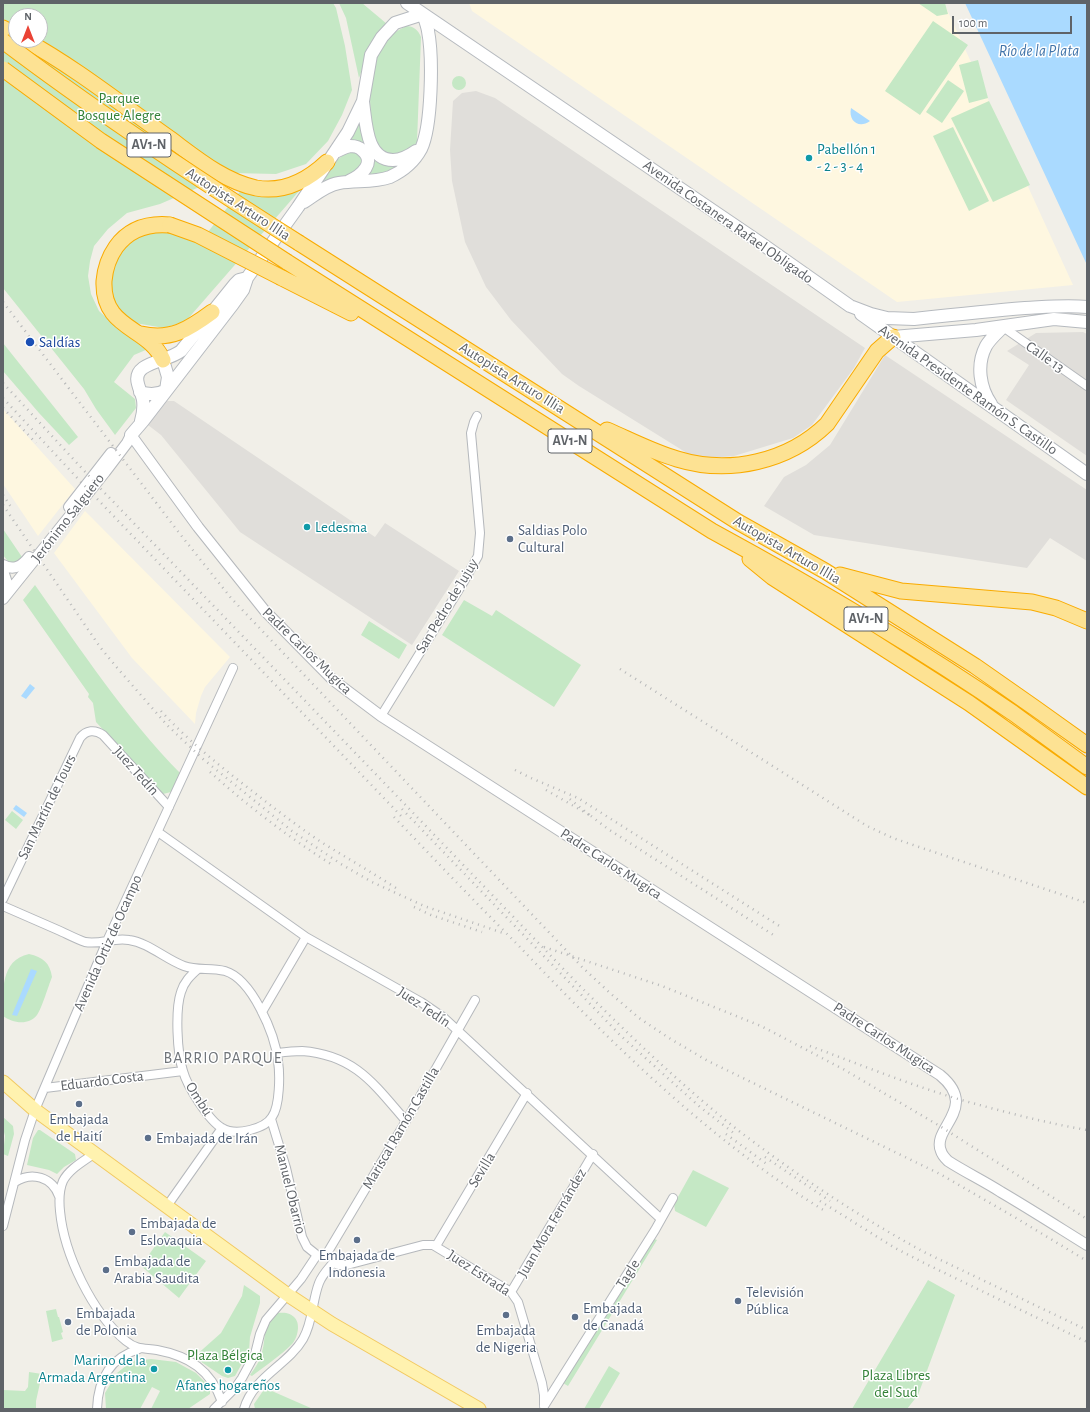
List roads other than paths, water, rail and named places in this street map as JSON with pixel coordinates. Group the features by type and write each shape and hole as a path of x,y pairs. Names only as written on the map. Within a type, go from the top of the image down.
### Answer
{"highway":[{"name":"Autopista Arturo Illia","path":"3,41 93,107 174,163 738,522 825,571 975,666 1087,745"},
{"path":"38,48 60,61 194,156 239,182 260,188 285,188 307,179 331,157"},
{"name":"Autopista Arturo Illia","path":"3,69 101,141 287,262 712,531 784,570 898,638 1014,714 1087,767"},
{"path":"163,360 160,352 152,343 120,321 113,314 107,301 104,284 107,265 117,245 131,232 151,225 170,225 198,235 427,350"},
{"path":"134,331 141,334 154,336 177,334 188,329 212,312"},
{"path":"572,416 659,452 689,462 724,466 758,462 795,448 819,432 834,416 878,351 893,337"},
{"path":"712,531 772,577 969,703 1085,786"},
{"path":"825,571 901,591 1032,602 1056,608 1087,621"}],"main road":[{"name":"Avenida Costanera Rafael Obligado","path":"407,3 762,244 850,306 887,318 905,319 1050,306 1067,305 1087,307"},
{"name":"Jerónimo Salguero","path":"139,424 143,422 243,290 247,278 298,207 355,119 363,101 371,55 382,37 395,23 423,14 428,31 430,48 429,120 424,140 415,159 404,169 394,175 371,181 338,183 325,188 298,207"},
{"path":"363,101 367,132 373,148 379,155 391,160 404,158 416,151 424,140"},
{"path":"331,157 352,146 361,149 367,155 368,163 365,170 360,175 346,182"},
{"name":"Jerónimo Salguero","path":"131,435 139,424 143,414 143,407 137,382 139,372 144,367 181,351 235,284 239,280 247,278"},
{"name":"Avenida Presidente Ramón S. Castillo","path":"850,306 1087,474"},
{"path":"893,337 1003,327 1054,320 1087,322"},
{"path":"992,407 981,384 981,358 986,346 1003,327"},
{"path":"140,392 152,394 162,393 166,390 168,377 163,360"},
{"path":"3,1082 35,1110 312,1312 479,1409"}],"street":[{"name":"Calle 13","path":"1003,327 1087,386"},
{"name":"San Pedro de Jujuy","path":"381,716 478,556 480,533 471,433 477,416"},
{"name":"Padre Carlos Mugica","path":"131,435 198,527 265,611 333,680 381,716 940,1074 952,1088 956,1103 954,1114 940,1139 940,1149 943,1156 953,1164 1000,1191 1087,1245"},
{"name":"Jerónimo Salguero","path":"3,565 8,568 13,568 23,564 114,449 122,440 131,435"},
{"name":"Jerónimo Salguero","path":"5,597 100,478 127,443 131,435"},
{"path":"3,571 7,583 5,597"},
{"name":"Avenida Ortiz de Ocampo","path":"3,1226 25,1140 35,1110 46,1088 107,941 233,668"},
{"name":"San Martín de Tours","path":"3,899 80,738 83,734 91,731 99,732 103,735"},
{"name":"Juez Tedín","path":"103,735 169,807"},
{"name":"Juez Tedín","path":"158,832 306,937 421,1002 444,1017 662,1219"},
{"path":"3,906 82,941 94,943 123,939 136,941 180,964 198,969 218,969 234,976 246,986 255,998 262,1012 277,1053 279,1074 278,1092 276,1107 271,1119"},
{"path":"262,1012 306,937"},
{"name":"Ombú","path":"198,969 184,984 179,1000 178,1034 183,1071 188,1084 210,1117 222,1128 234,1131 246,1131 258,1127 271,1119"},
{"name":"Mariscal Ramón Castilla","path":"326,1255 406,1121 474,1000"},
{"path":"277,1053 300,1051 320,1053 351,1065 364,1074 406,1121"},
{"name":"Eduardo Costa","path":"46,1088 183,1071"},
{"name":"Sevilla","path":"436,1246 527,1093"},
{"name":"Manuel Obarrio","path":"271,1119 286,1168 302,1237 307,1247 317,1255"},
{"path":"167,1206 222,1128"},
{"path":"95,1153 68,1173 61,1185 59,1196 61,1219 69,1251 87,1292 107,1321 127,1342 139,1349"},
{"name":"Juan Mora Fernández","path":"511,1292 593,1154"},
{"path":"14,1182 30,1176 41,1177 54,1186 59,1196"},
{"name":"Tagle","path":"543,1408 662,1219 673,1198"},
{"name":"Juez Estrada","path":"333,1263 347,1265 426,1245 436,1246 511,1292 518,1302 542,1383 544,1395 543,1408"},
{"path":"214,1409 235,1388 248,1369 255,1354 260,1334 266,1320 302,1279 317,1255 326,1255 333,1263 320,1281 303,1339 290,1354 266,1375 250,1396 244,1409"},
{"path":"98,1409 100,1386 108,1370 114,1363 129,1352 139,1349 152,1349 168,1352 193,1364 208,1375 213,1381 222,1402"}],"water":[{"name":"Río de la Plata","path":"965,3 1087,3 1087,265"},
{"path":"851,108 870,121 862,124 855,122 851,117"},
{"path":"30,684 35,688 26,699 21,696"},
{"path":"16,805 27,813 24,817 13,809"},
{"path":"31,969 37,971 17,1016 12,1015"}],"railway":[{"path":"3,302 180,534 231,598 582,967 610,993 639,1018 708,1061 940,1174 1087,1261"},
{"path":"3,383 101,489 578,984 676,1078 739,1131 784,1164 830,1196 878,1226 926,1253 1087,1330"},
{"path":"3,398 80,481 403,818"},
{"path":"3,408 36,443"},
{"path":"3,495 13,510"},
{"path":"3,505 100,647 167,725 203,759 292,831 341,864 372,882 424,906 506,934"},
{"path":"620,669 867,826 893,838 1087,903"},
{"path":"161,711 211,758 300,827 321,842 399,890"},
{"path":"515,770 578,798 781,927"},
{"path":"210,772 269,821 331,864"},
{"path":"546,790 591,816 566,796"},
{"path":"402,809 621,1036 700,1107 735,1134"},
{"path":"591,816 608,829 775,936"},
{"path":"394,817 625,1054 701,1121 741,1153 782,1183 825,1211"},
{"path":"414,907 431,915 482,932"},
{"path":"544,947 662,986 761,1026 843,1069 938,1125 1087,1219"},
{"path":"810,1046 926,1089 1026,1117 1087,1130"},
{"path":"726,1134 768,1165"},
{"path":"765,1157 830,1201"},
{"path":"820,1201 895,1248 1087,1342"}],"place":[{"name":"Pabellón 1 - 2 - 3 - 4","path":"809,158"},
{"name":"Saldías","path":"30,342"},
{"name":"Ledesma","path":"307,527"},
{"name":"Saldias Polo Cultural","path":"510,539"},
{"name":"Embajada de Haití","path":"79,1104"},
{"name":"Embajada de Irán","path":"148,1138"},
{"name":"Embajada de Eslovaquia","path":"132,1232"},
{"name":"Embajada de Indonesia","path":"357,1240"},
{"name":"Embajada de Arabia Saudita","path":"106,1270"},
{"name":"Televisión Pública","path":"738,1301"},
{"name":"Embajada de Nigeria","path":"506,1315"},
{"name":"Embajada de Canadá","path":"575,1317"},
{"name":"Embajada de Polonia","path":"68,1322"},
{"name":"Marino de la Armada Argentina","path":"154,1369"},
{"name":"Afanes hogareños","path":"228,1370"}],"district":[{"name":"BARRIO PARQUE","path":"223,1058"}],"park label":[{"name":"Parque Bosque Alegre","path":"119,106"},
{"name":"Plaza Bélgica","path":"225,1355"},
{"name":"Plaza Libres del Sud","path":"896,1384"}]}
